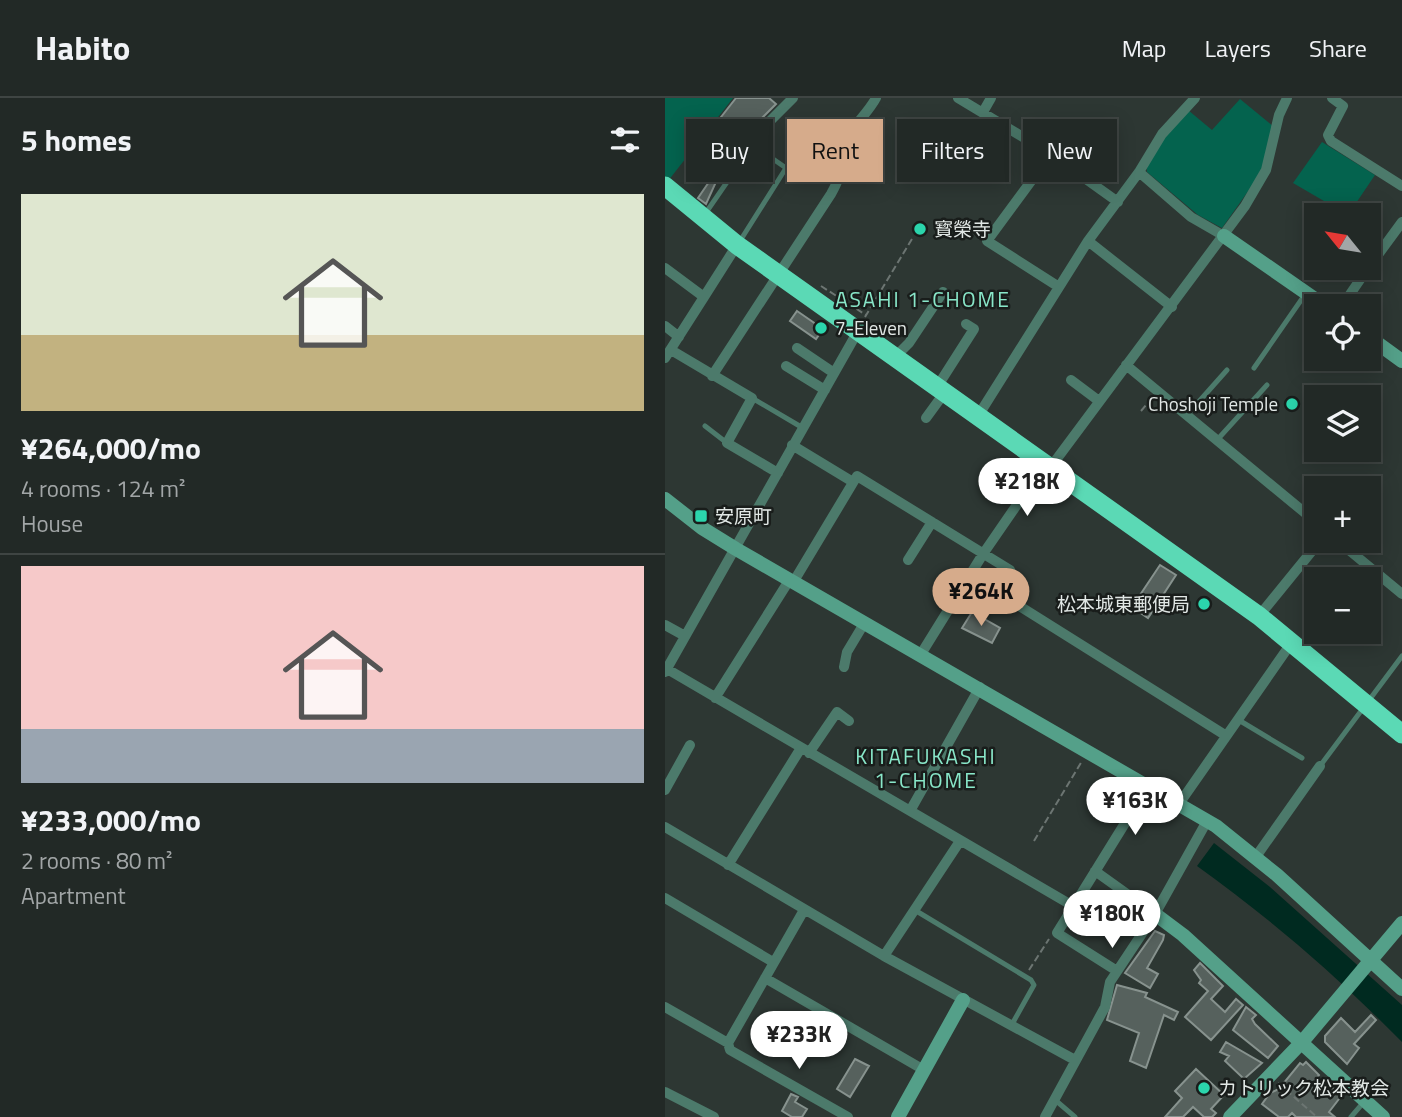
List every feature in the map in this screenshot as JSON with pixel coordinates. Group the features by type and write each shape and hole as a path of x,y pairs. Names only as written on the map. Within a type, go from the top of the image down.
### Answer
{"highway":[{"path":"665,186 737,245 777,273 862,323 895,357 1259,616 1402,734"}],"street":[{"path":"773,119 793,98"},
{"path":"712,376 842,174 845,145 876,98"},
{"path":"958,98 1023,137"},
{"path":"983,112 991,98"},
{"path":"978,416 1088,241 1139,172 1162,134 1195,98"},
{"path":"1332,98 1343,106 1328,135 1331,141 1402,186"},
{"path":"921,654 983,554 1047,466 1224,236 1266,170 1282,100"},
{"path":"1139,172 1191,217 1224,236 1306,293"},
{"path":"1031,182 987,241 1059,287"},
{"path":"1089,182 1118,202"},
{"path":"1381,250 1402,222"},
{"path":"1088,241 1172,307"},
{"path":"737,245 668,354 752,398 727,443 778,472"},
{"path":"665,268 704,297"},
{"path":"895,357 942,299"},
{"path":"862,323 666,671 1073,906"},
{"path":"926,418 972,325"},
{"path":"665,326 679,337"},
{"path":"1381,346 1402,361"},
{"path":"797,348 834,373"},
{"path":"1126,365 1304,513"},
{"path":"786,366 824,390"},
{"path":"1071,380 1099,401"},
{"path":"792,445 853,482"},
{"path":"715,698 857,476 1010,570 1013,578 1002,595 1225,735"},
{"path":"665,499 702,528 736,549 980,687 1207,821 1255,858 1367,965 1402,989"},
{"path":"908,560 932,522"},
{"path":"1259,616 1310,553"},
{"path":"1352,553 1402,594"},
{"path":"844,667 847,652 865,622"},
{"path":"665,625 685,636"},
{"path":"1179,804 1292,642"},
{"path":"910,811 980,687"},
{"path":"728,864 805,751 837,712 849,721"},
{"path":"665,790 690,745"},
{"path":"1255,858 1320,766"},
{"path":"1117,971 1057,933 1148,786"},
{"path":"1045,1117 1105,1007 1110,982 1155,914 1207,821"},
{"path":"665,827 804,911 1075,1060"},
{"path":"884,956 960,841"},
{"path":"1095,872 1183,935 1383,1117"},
{"path":"665,898 773,962"},
{"path":"728,1043 804,911"},
{"path":"1232,1116 1349,988 1402,923"},
{"path":"765,978 925,1070"},
{"path":"898,1117 963,1000"},
{"path":"665,1007 728,1043 730,1050 848,1117"},
{"path":"665,1092 714,1117"}],"lane":[{"path":"737,245 786,168 773,159"},
{"path":"703,217 727,182"},
{"path":"1254,368 1306,293"},
{"path":"1187,415 1227,370"},
{"path":"1217,440 1267,384"},
{"path":"752,398 803,428"},
{"path":"705,426 727,443"},
{"path":"1320,766 1402,656"},
{"path":"1237,719 1302,758"},
{"path":"913,909 1025,976 1034,985 1011,1026"},
{"path":"1054,1099 1075,1117"},
{"path":"1351,1117 1365,1100"}],"path":[{"path":"811,280 862,323 912,239"},
{"path":"1141,411 1157,390"},
{"path":"1034,841 1088,752"},
{"path":"1025,976 1052,935 1057,933"},
{"path":"1276,1083 1317,1117"}],"green space":[{"path":"665,98 733,98 717,119 686,119 686,158 668,181 665,178"},
{"path":"1240,99 1273,126 1261,173 1222,228 1198,215 1147,172 1147,164 1161,139 1188,110 1212,130"},
{"path":"1322,142 1375,175 1356,203 1327,203 1293,183"}],"shaded area":[{"path":"1214,843 1270,887 1402,1005 1402,1042 1303,950 1197,866"}],"building":[{"path":"736,98 769,98 776,104 761,119 720,119"},
{"path":"709,182 716,182 706,204 698,198"},
{"path":"797,311 823,329 816,339 790,321"},
{"path":"1160,565 1176,575 1148,618 1132,607"},
{"path":"972,612 1000,628 992,643 962,628"},
{"path":"1155,931 1164,935 1147,968 1158,974 1150,988 1125,973"},
{"path":"1200,963 1223,986 1211,999 1225,1012 1236,999 1243,1005 1211,1040 1185,1017 1208,991 1199,983 1201,980 1194,970"},
{"path":"1117,985 1147,993 1145,997 1178,1012 1174,1020 1164,1015 1146,1068 1130,1061 1139,1033 1107,1020"},
{"path":"1246,1007 1256,1015 1252,1019 1255,1024 1278,1046 1268,1058 1233,1030"},
{"path":"1371,1015 1376,1020 1354,1044 1359,1048 1347,1064 1325,1042 1325,1036 1341,1018 1355,1032"},
{"path":"1226,1042 1262,1063 1244,1079 1225,1061 1229,1056 1220,1052"},
{"path":"855,1059 869,1066 850,1097 837,1089"},
{"path":"1306,1062 1319,1075 1315,1080 1327,1091 1331,1087 1342,1095 1329,1112 1335,1117 1296,1117 1292,1113 1288,1117 1279,1117 1262,1104 1270,1093 1279,1089 1300,1063 1303,1065"},
{"path":"1196,1069 1224,1095 1211,1109 1216,1113 1212,1117 1204,1117 1193,1107 1183,1117 1165,1117 1182,1098 1175,1091"},
{"path":"791,1094 798,1097 795,1102 807,1109 802,1117 792,1117 782,1111"}],"place":[{"name":"寳榮寺","path":"920,229"},
{"name":"7-Eleven","path":"821,328"},
{"name":"Choshoji Temple","path":"1292,404"},
{"name":"安原町","path":"701,516"},
{"name":"松本城東郵便局","path":"1204,604"},
{"name":"カトリック松本教会","path":"1204,1088"}],"district":[{"name":"ASAHI 1-CHOME","path":"923,300"},
{"name":"KITAFUKASHI 1-CHOME","path":"926,769"}]}
